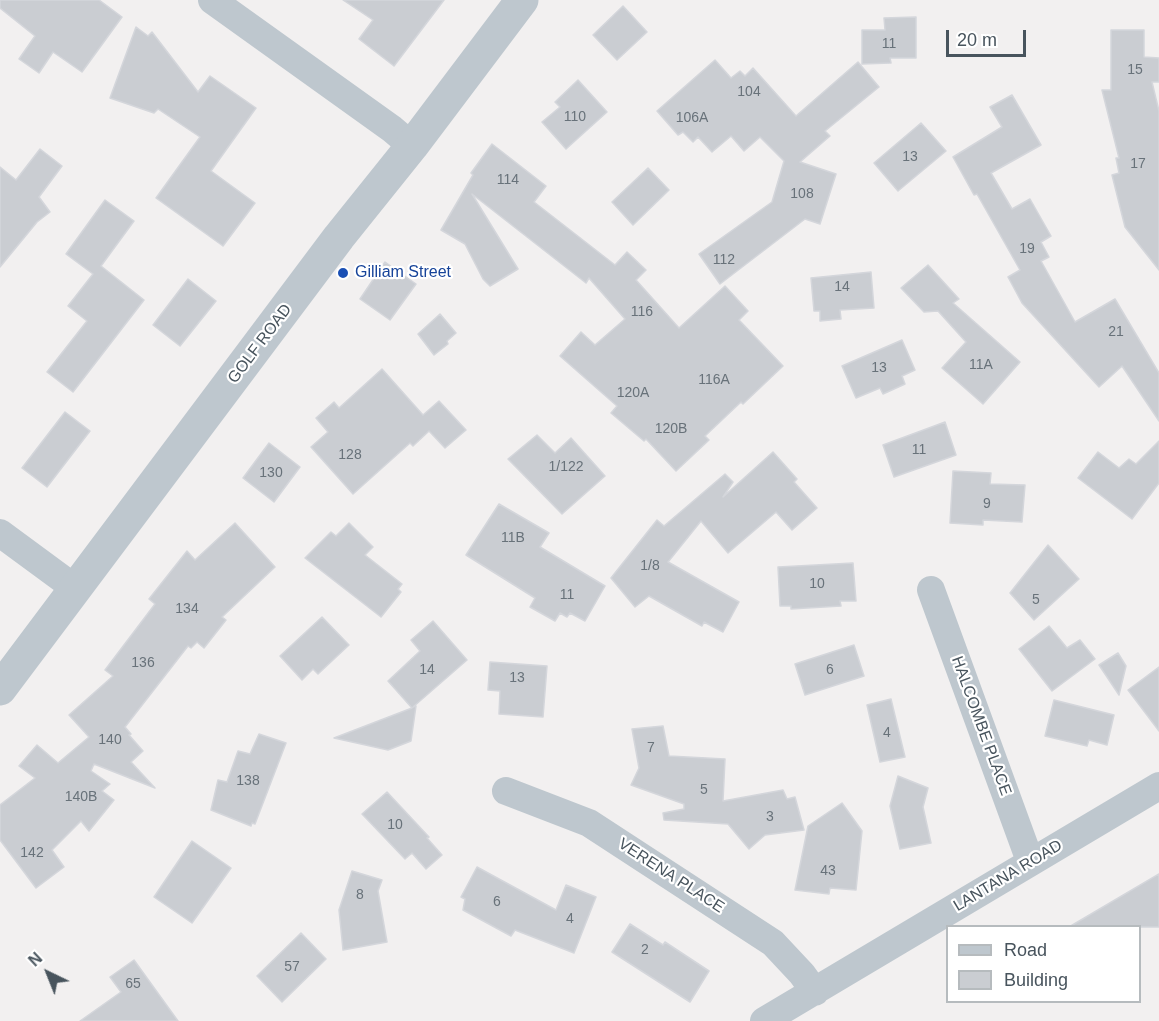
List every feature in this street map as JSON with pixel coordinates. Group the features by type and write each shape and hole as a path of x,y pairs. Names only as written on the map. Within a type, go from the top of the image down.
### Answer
{"street":[{"path":"212,0 392,129 412,146"},
{"name":"GOLF ROAD","path":"0,689 332,247 412,146 522,0"},
{"path":"0,533 76,589"},
{"name":"HALCOMBE PLACE","path":"931,590 1030,861"},
{"name":"LANTANA ROAD","path":"764,1021 1159,786"},
{"name":"VERENA PLACE","path":"506,791 590,823 773,943 802,974 815,992"}],"building":[{"path":"0,0 99,0 122,17 82,72 53,52 39,73 19,59 35,36 0,8"},
{"path":"343,0 444,0 394,66 359,39 373,20"},
{"path":"623,6 647,32 617,60 593,35"},
{"path":"916,17 916,58 890,58 891,63 862,64 862,30 885,30 884,18"},
{"path":"136,27 148,36 152,32 198,92 210,76 256,108 211,171 255,203 223,246 156,198 200,137 158,109 154,113 110,98"},
{"path":"1111,30 1144,30 1144,57 1159,58 1159,82 1152,82 1159,111 1159,270 1125,227 1112,175 1119,173 1116,158 1119,158 1102,90 1111,90"},
{"path":"715,60 731,78 740,71 745,76 753,68 796,116 858,62 879,87 825,131 830,136 800,162 836,174 820,224 805,219 720,284 699,254 772,202 784,161 760,137 744,151 731,136 712,152 698,137 693,142 683,132 678,135 657,111"},
{"path":"578,80 607,112 566,149 542,122 560,107 555,102"},
{"path":"1012,95 1041,145 991,173 1012,209 1030,199 1051,236 1041,242 1049,257 1041,261 1075,322 1115,299 1159,373 1159,421 1122,366 1099,387 1022,303 1008,277 1020,270 953,157 1002,127 990,107"},
{"path":"921,123 946,151 898,191 874,163"},
{"path":"492,144 546,186 534,202 615,265 627,252 646,270 636,280 679,328 725,286 748,311 739,320 783,366 705,436 709,440 676,471 646,439 644,441 611,413 617,406 560,356 581,332 595,345 625,319 589,278 586,283 472,194 518,269 490,286 483,279 465,244 441,230 473,175 471,173"},
{"path":"40,149 62,166 39,197 50,212 37,222 0,267 0,167 16,180"},
{"path":"648,168 669,190 633,225 612,202"},
{"path":"105,200 134,221 101,266 144,300 73,392 47,372 87,321 68,306 93,274 66,254"},
{"path":"385,262 416,284 390,320 360,299"},
{"path":"928,265 959,299 953,303 1020,362 983,404 942,368 966,342 938,311 924,312 901,288"},
{"path":"871,272 874,308 840,310 841,319 820,321 820,311 814,311 811,278"},
{"path":"188,279 216,301 180,346 153,325"},
{"path":"440,314 456,333 447,341 448,344 434,355 418,334"},
{"path":"902,340 915,370 902,376 905,384 883,394 880,388 856,398 842,366"},
{"path":"382,369 423,415 439,401 466,430 445,448 429,431 413,446 410,443 353,494 311,447 328,432 316,418 334,402 339,408"},
{"path":"65,412 90,431 47,487 22,468"},
{"path":"945,422 956,455 894,477 883,445"},
{"path":"537,435 555,453 571,438 605,476 562,514 508,459"},
{"path":"1159,441 1159,483 1132,519 1078,478 1098,452 1119,468 1129,459 1136,464"},
{"path":"269,443 300,467 274,502 243,478"},
{"path":"773,452 797,479 794,482 817,508 792,530 776,512 728,553 701,521 668,562 739,602 723,632 704,622 702,626 649,596 635,607 611,578 657,520 664,526 725,474 733,482 723,497"},
{"path":"953,471 991,473 990,484 1025,485 1022,522 983,520 983,525 950,523"},
{"path":"499,504 549,533 540,547 605,586 585,621 570,613 567,617 560,613 555,621 530,607 535,598 466,555"},
{"path":"235,523 275,567 222,617 226,620 204,648 197,642 191,648 188,646 125,727 143,751 131,762 155,788 94,764 91,771 110,784 102,791 114,800 89,831 81,821 52,850 64,867 36,888 0,840 0,805 35,778 19,766 37,745 58,763 89,737 69,715 113,676 105,670 155,604 149,599 187,551 195,560"},
{"path":"349,523 373,547 365,555 402,584 398,589 401,592 381,617 305,558 331,532 336,536"},
{"path":"1048,545 1079,579 1034,620 1010,593"},
{"path":"853,563 856,601 840,601 841,606 791,609 791,606 780,606 778,567"},
{"path":"322,617 349,645 318,674 313,669 302,680 280,656"},
{"path":"433,621 467,660 413,707 416,706 411,741 388,750 334,738 412,708 388,681 420,651 411,640"},
{"path":"1049,626 1067,648 1080,640 1095,659 1052,691 1019,649"},
{"path":"854,645 864,676 805,695 795,664"},
{"path":"1118,653 1126,666 1119,695 1099,665"},
{"path":"490,662 547,666 543,717 499,714 500,691 488,690"},
{"path":"1159,667 1159,731 1128,690"},
{"path":"891,699 905,757 880,762 867,705"},
{"path":"1054,700 1114,715 1107,745 1089,740 1087,746 1045,736"},
{"path":"663,726 669,756 725,759 723,801 783,790 787,799 795,797 804,830 765,835 749,849 728,824 664,820 663,813 684,809 684,804 631,785 639,768 632,729"},
{"path":"259,734 286,743 255,824 252,823 251,826 211,810 218,780 227,782 238,751 250,754"},
{"path":"898,776 928,788 923,807 931,843 900,849 890,806"},
{"path":"387,792 429,837 427,838 442,855 426,869 412,853 405,859 362,814"},
{"path":"842,803 862,831 856,890 830,888 829,894 795,890 808,826"},
{"path":"192,841 231,868 192,923 154,897"},
{"path":"477,867 556,910 566,885 596,897 574,953 515,930 511,936 463,910 465,899 461,897"},
{"path":"352,871 382,880 378,891 387,942 343,950 339,910"},
{"path":"1159,874 1159,927 1072,925"},
{"path":"630,924 663,945 665,942 709,971 690,1002 612,952"},
{"path":"301,933 326,959 282,1002 257,976"},
{"path":"134,960 178,1021 80,1021 121,992 110,977"}],"place":[{"name":"Gilliam Street","path":"343,273"}]}
